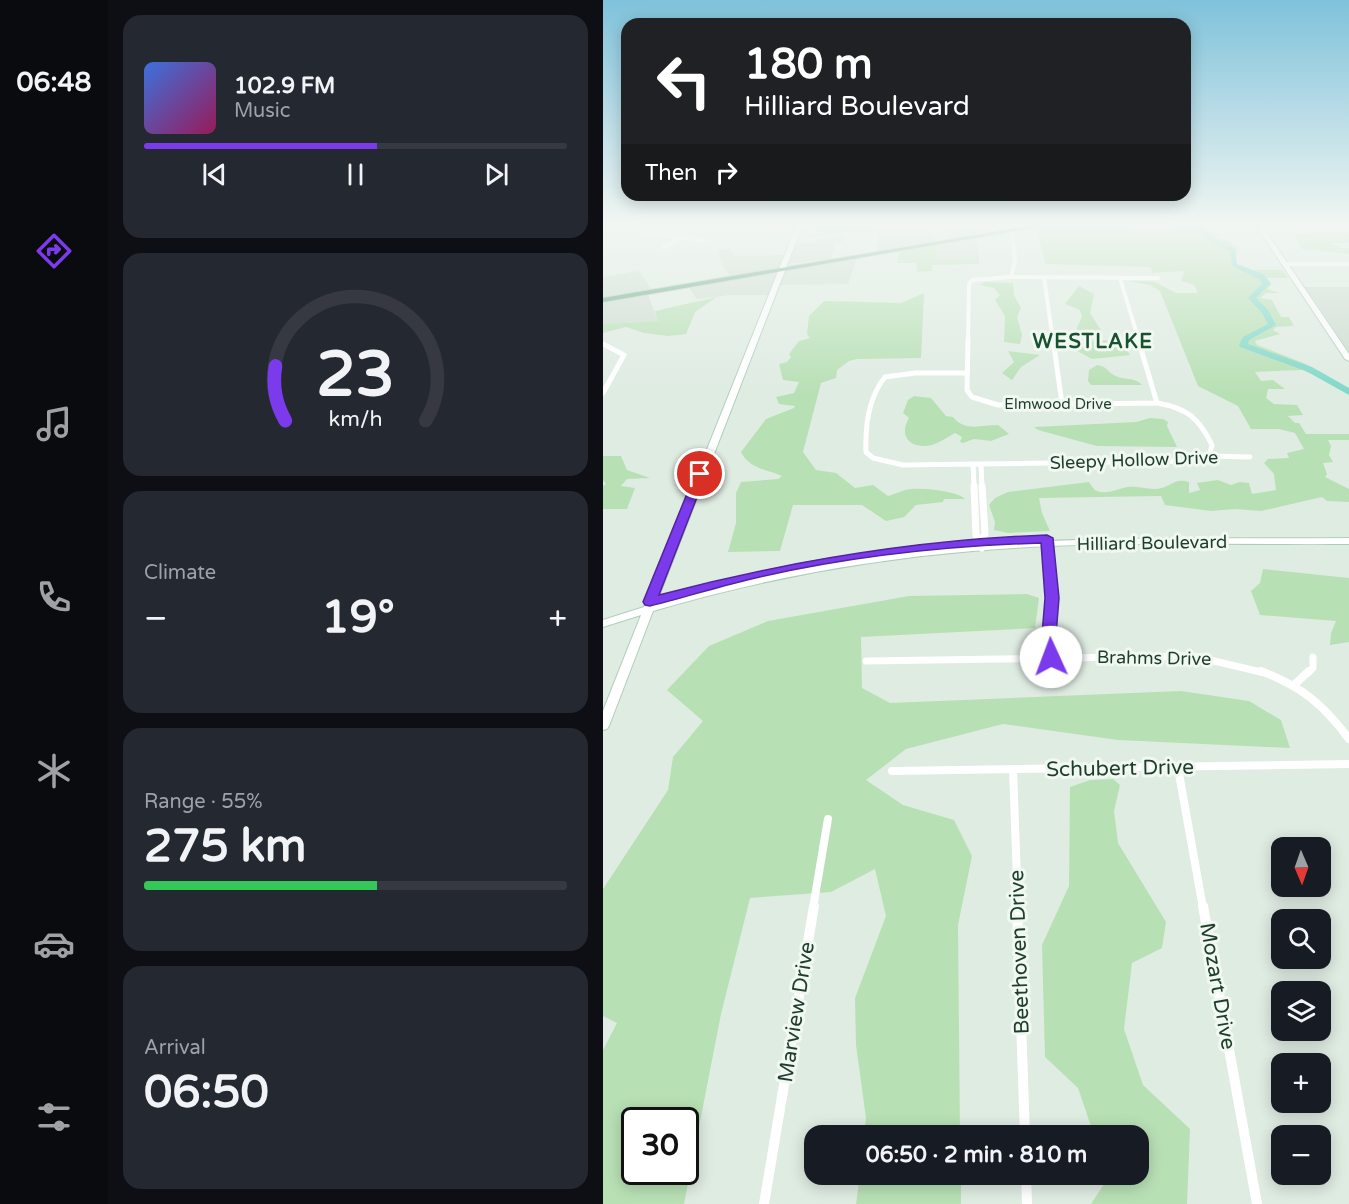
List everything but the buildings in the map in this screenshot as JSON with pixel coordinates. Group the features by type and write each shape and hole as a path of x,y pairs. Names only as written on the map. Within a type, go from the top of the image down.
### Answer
{"main road":[{"path":"603,300 721,280"}],"street":[{"path":"603,726 648,606 778,280"},
{"name":"Elmwood Drive","path":"972,280 969,284 967,390 972,397 998,405 1157,403 1180,406 1192,411 1202,422 1212,445 1209,456"},
{"path":"1044,280 1062,405"},
{"path":"1121,280 1157,403"},
{"path":"1296,280 1349,359"},
{"path":"603,344 624,355 603,393"},
{"name":"Sleepy Hollow Drive","path":"967,373 915,373 885,378 874,392 865,442 866,452 873,459 891,464 1190,461 1209,456 1250,457"},
{"path":"973,464 976,535 981,544"},
{"path":"981,464 985,534 981,544"},
{"name":"Hilliard Boulevard","path":"603,616 819,568 981,544 1349,535"},
{"name":"Hilliard Boulevard","path":"1047,542 1349,541"},
{"path":"1047,542 1052,598 1049,635 1051,657"},
{"name":"Hilliard Boulevard","path":"603,624 648,606"},
{"name":"Brahms Drive","path":"866,661 1193,656 1230,661 1293,686 1317,700 1349,739"},
{"path":"1293,686 1313,668 1313,657"},
{"name":"Schubert Drive","path":"892,771 1349,764"},
{"name":"Mozart Drive","path":"1177,768 1257,1204"},
{"name":"Beethoven Drive","path":"1013,769 1025,1125"},
{"name":"Marview Drive","path":"764,1204 828,819"},
{"path":"1026,1185 1027,1204"}],"shaded area":[{"path":"603,280 645,280 652,290 603,298"},
{"path":"722,280 849,280 848,284 776,285 771,295 730,295 697,299 688,286"},
{"path":"1304,287 1349,287 1349,353 1318,305"},
{"path":"647,292 658,321 603,324 603,300"}],"green space":[{"path":"1268,280 1271,285 1267,289 1279,293 1266,293 1260,298 1272,300 1281,317 1289,317 1294,326 1276,327 1273,330 1280,334 1255,341 1257,345 1306,364 1323,375 1314,375 1302,370 1255,372 1261,381 1273,380 1285,389 1268,389 1266,398 1274,404 1297,405 1303,415 1288,416 1295,423 1299,423 1306,434 1349,434 1349,440 1328,440 1331,446 1329,455 1333,462 1323,463 1327,474 1325,477 1349,489 1349,502 1327,501 1322,497 1261,511 1235,509 1211,511 1165,505 1161,496 1039,498 1042,513 1050,531 1008,533 994,530 995,522 989,505 995,498 1008,492 1089,482 1099,492 1128,487 1158,489 1180,481 1189,482 1189,493 1200,490 1197,483 1218,480 1231,485 1240,482 1249,483 1252,494 1276,490 1274,474 1264,463 1268,459 1289,458 1287,453 1304,449 1295,433 1279,429 1251,429 1238,406 1198,386 1160,291 1150,285 1129,281 1155,282 1176,293 1198,293 1194,285 1181,281"},
{"path":"985,282 1013,283 1014,295 1021,308 1017,317 1022,335 1020,344 1004,342 1005,316 995,300 1000,295 994,288 980,285"},
{"path":"1079,286 1094,294 1090,313 1102,332 1085,333 1076,330 1082,317 1080,310 1065,304"},
{"path":"924,293 921,358 857,359 849,361 837,370 836,378 821,383 803,452 816,470 836,473 855,488 873,485 888,496 909,489 932,490 948,492 965,499 944,499 943,502 916,505 904,517 886,521 862,505 793,505 780,551 728,552 736,523 736,493 741,482 778,479 782,476 759,468 744,458 741,452 766,419 795,406 779,404 776,397 794,393 799,382 783,380 779,364 787,362 791,357 789,354 799,341 810,338 807,334 809,316 824,301 901,303"},
{"path":"717,297 695,312 686,334 668,336 644,333 626,327 603,333 603,324 658,321 655,311"},
{"path":"1096,340 1121,341 1130,355 1092,359 1074,349 1072,344"},
{"path":"1008,351 1040,355 1021,367 1012,380 1002,373 1014,362"},
{"path":"1097,365 1118,377 1136,380 1142,385 1091,385 1088,381 1089,370"},
{"path":"914,396 931,398 946,416 953,417 963,425 974,427 998,425 1009,434 991,441 974,439 963,443 960,442 962,437 955,433 933,445 913,444 905,433 909,418 903,413 908,400"},
{"path":"1150,418 1163,419 1168,422 1167,426 1177,447 1097,446 1034,427 1136,422"},
{"path":"603,456 621,456 627,470 650,478 627,479 621,486 635,488 627,509 603,509 603,486 606,484 603,480"},
{"path":"1263,569 1349,578 1349,642 1330,645 1331,633 1336,621 1260,615 1251,591 1260,583"},
{"path":"1027,594 1039,598 1035,628 861,637 862,688 890,703 1181,691 1249,701 1281,720 1290,748 1118,740 1003,724 906,749 866,780 903,805 954,820 972,856 958,925 960,1125 865,1125 856,1045 855,998 886,916 875,869 831,892 750,898 721,1014 699,1127 699,1107 621,1107 621,1185 688,1185 684,1204 603,1204 603,1050 617,1023 603,1016 603,889 668,790 673,757 703,721 667,690 709,646 768,621 909,596"},
{"path":"1113,779 1120,785 1114,811 1118,843 1166,922 1162,948 1132,963 1124,1029 1143,1085 1190,1129 1187,1204 1091,1204 1103,1185 1149,1185 1149,1125 1091,1125 1078,1088 1045,1057 1042,945 1069,886 1070,787 1090,780"},
{"path":"859,1185 961,1185 961,1204 856,1204"}],"waterway":[{"path":"1264,280 1267,283 1252,298 1265,312 1272,325 1246,339 1243,345 1309,369 1349,392"}],"district":[{"name":"WESTLAKE","path":"1093,341"}],"route":[{"path":"700,474 650,602 747,576 857,555 981,541 1047,538 1052,598 1049,635 1051,657"}]}
